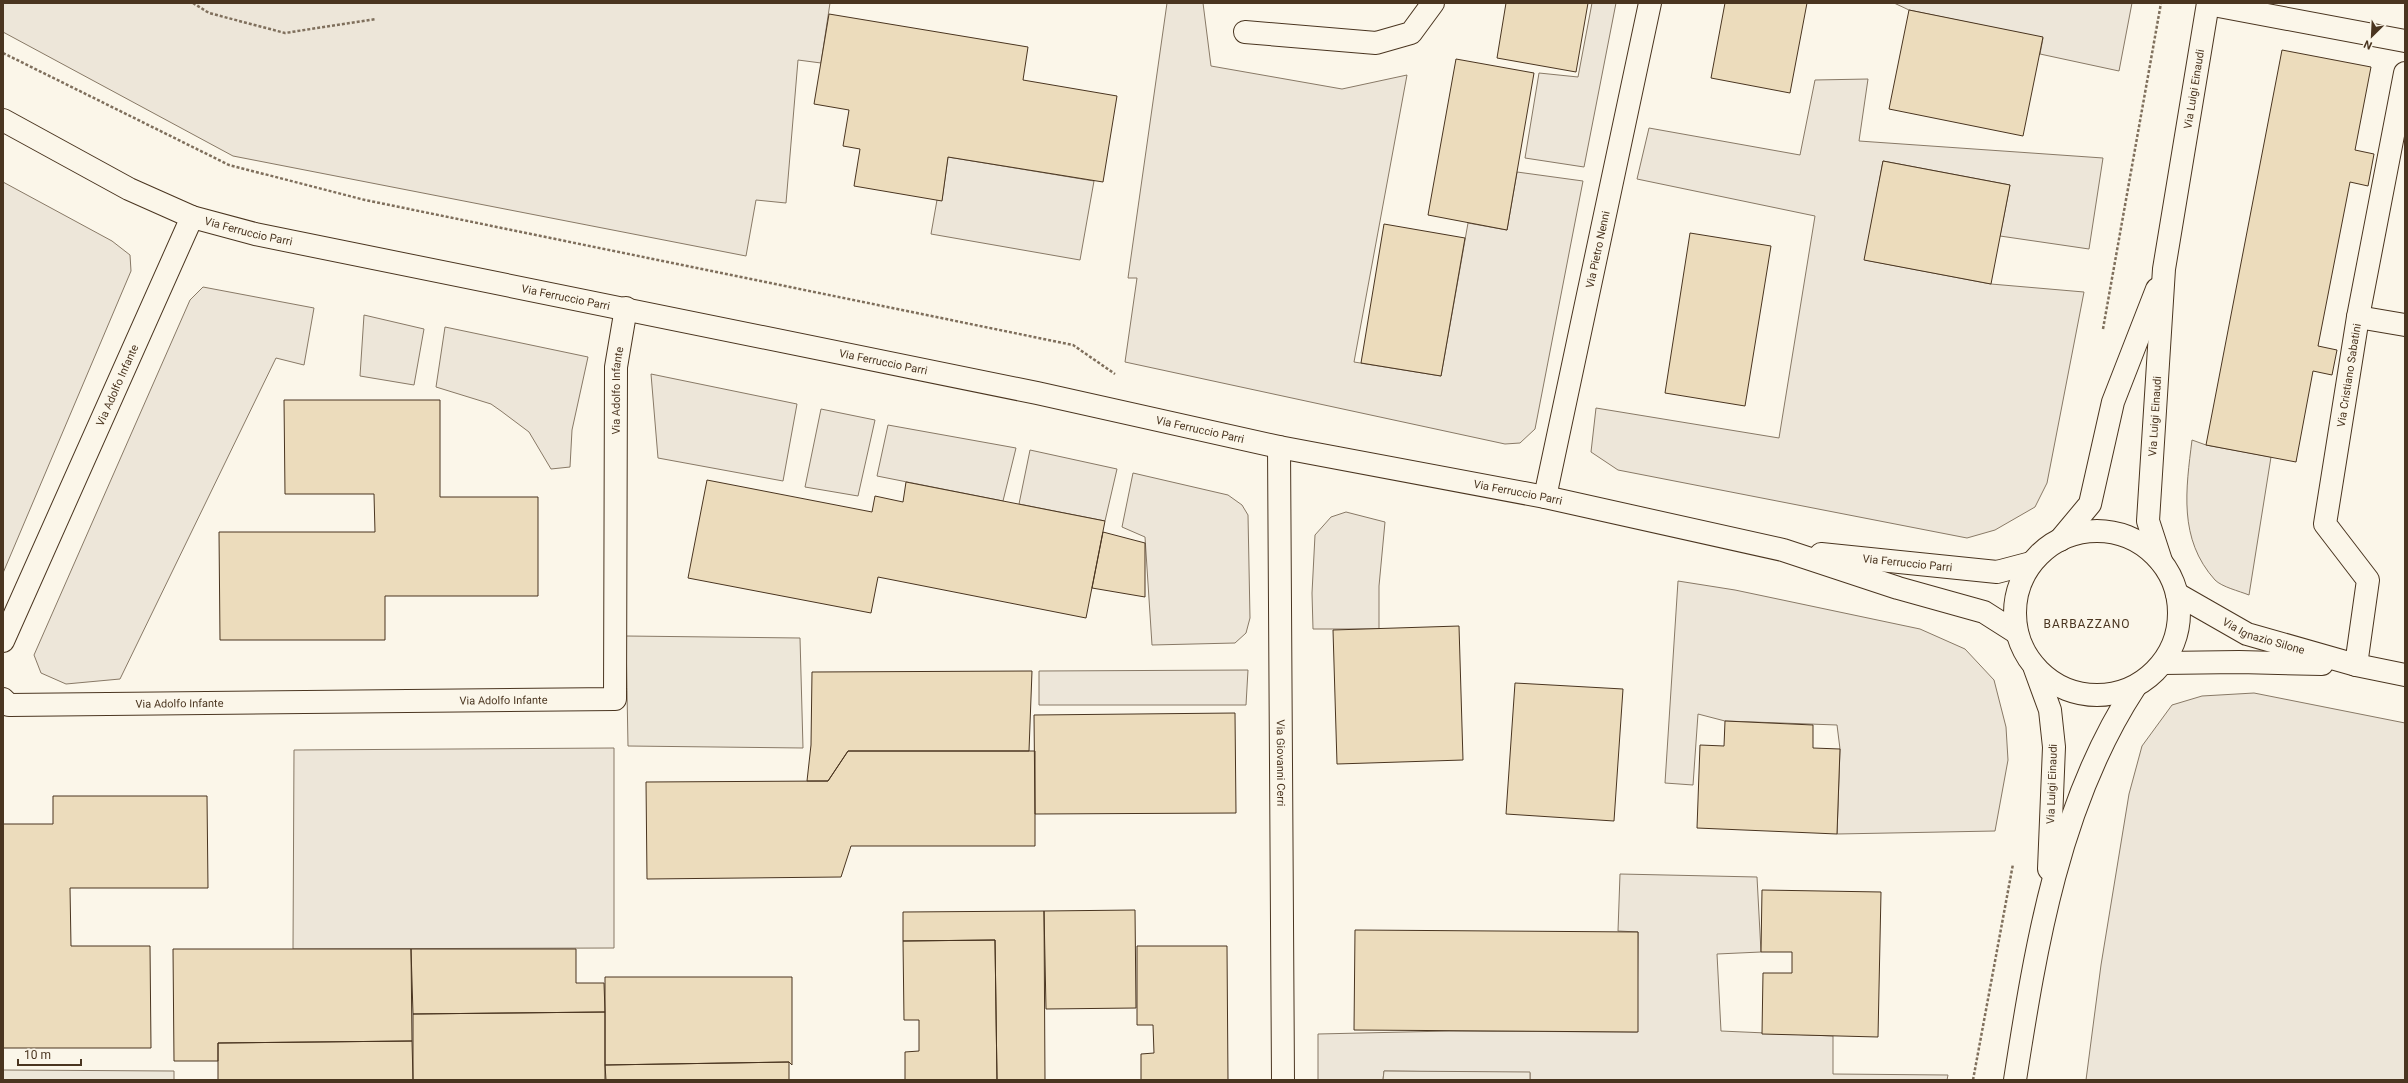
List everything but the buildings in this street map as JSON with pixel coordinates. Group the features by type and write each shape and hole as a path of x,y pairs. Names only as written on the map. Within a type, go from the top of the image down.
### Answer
{"street":[{"path":"1245,32 1376,43 1411,32 1434,3"},
{"name":"Via Pietro Nenni","path":"1545,497 1650,3"},
{"path":"2208,4 2405,41"},
{"name":"Via Luigi Einaudi","path":"2160,561 2148,521 2164,269 2208,4"},
{"name":"Via Cristiano Sabatini","path":"2356,665 2368,580 2325,524 2358,317 2405,73"},
{"name":"Via Ferruccio Parri","path":"3,120 129,189 192,217 255,234 626,308 1037,393 1279,447 1545,497 1783,550 1898,588 1984,612 2017,633"},
{"name":"Via Adolfo Infante","path":"3,641 192,217"},
{"name":"Via Luigi Einaudi","path":"2060,540 2090,504 2113,402 2164,269"},
{"name":"Via Adolfo Infante","path":"3,699 9,705 615,699 616,367 626,308"},
{"path":"2358,317 2405,325"},
{"name":"Via Giovanni Cerri","path":"1279,447 1283,1080"},
{"path":"2086,532 2114,532 2140,543 2160,561 2171,576 2177,594 2180,618 2175,642 2163,663 2150,677 2135,687 2108,695 2081,694 2055,684 2034,666 2024,650 2017,633 2015,609 2018,591 2031,563 2044,550 2060,540 2086,532"},
{"name":"Via Ferruccio Parri","path":"1783,550 1908,561 1997,572 2031,563"},
{"name":"Via Ignazio Silone","path":"2177,594 2247,634 2356,665 2405,675"},
{"name":"Via Ignazio Silone","path":"2163,663 2239,662 2356,665"},
{"name":"Via Luigi Einaudi","path":"2034,666 2050,710 2054,747 2047,906"},
{"name":"Via Luigi Einaudi","path":"2015,1080 2035,956 2047,906 2073,814 2108,731 2135,687"}],"path":[{"path":"193,3 209,13 285,33 376,19"},
{"path":"2103,330 2161,3"},
{"path":"3,53 229,165 365,200 1073,345 1118,376"},
{"path":"1973,1080 2015,856"}],"shaded area":[{"path":"3,3 830,3 821,63 798,60 786,203 756,200 746,256 233,156 3,32"},
{"path":"1167,3 1203,3 1211,66 1342,89 1407,75 1354,362 1441,376 1468,223 1507,230 1517,172 1583,181 1535,429 1520,443 1505,444 1125,362 1137,278 1128,278"},
{"path":"1592,3 1616,3 1584,167 1525,158 1539,73 1578,77"},
{"path":"1894,3 2132,3 2119,71 2040,54 2043,38 1909,10"},
{"path":"1868,79 1859,141 2103,158 2089,249 2000,236 2010,185 1883,161 1865,260 1991,284 2084,292 2047,483 2035,507 1995,530 1967,538 1618,470 1591,452 1596,408 1779,438 1815,216 1637,179 1649,128 1800,155 1815,80"},
{"path":"948,157 1094,181 1080,260 931,234 937,200 942,200"},
{"path":"3,182 112,241 130,255 131,271 3,573"},
{"path":"203,287 314,308 304,365 276,358 120,679 66,684 41,673 34,655 190,300"},
{"path":"364,315 424,329 414,385 360,376"},
{"path":"445,327 588,357 572,430 570,467 551,469 529,432 491,404 436,387"},
{"path":"651,374 797,404 783,481 658,458"},
{"path":"821,409 875,420 858,496 805,487"},
{"path":"888,425 1016,448 1003,501 877,476"},
{"path":"2192,440 2206,445 2271,457 2249,595 2226,587 2215,580 2203,564 2195,548 2187,513 2188,477"},
{"path":"1030,450 1117,469 1105,521 1019,504"},
{"path":"1133,473 1228,495 1242,505 1248,515 1250,618 1246,633 1235,643 1152,645 1145,537 1122,527"},
{"path":"1346,512 1385,522 1379,586 1379,629 1313,629 1312,593 1315,535 1331,517"},
{"path":"1678,581 1735,590 1920,629 1965,649 1994,680 2006,727 2008,760 1995,831 1837,834 1840,749 1837,725 1725,721 1698,714 1693,785 1665,783"},
{"path":"626,636 800,638 803,748 628,746"},
{"path":"1248,670 1246,705 1039,705 1039,671"},
{"path":"2254,693 2405,723 2405,1080 2086,1080 2101,965 2129,794 2142,746 2172,705 2202,696"},
{"path":"614,748 614,948 293,949 294,750"},
{"path":"1620,874 1757,877 1761,952 1717,954 1721,1031 1833,1036 1833,1074 1948,1075 1947,1080 1530,1080 1530,1073 1384,1071 1383,1080 1318,1080 1318,1034 1449,1031 1637,1032 1638,932 1618,931"},
{"path":"3,1070 174,1071 174,1080 3,1080"},
{"path":"1384,1071 1530,1072 1530,1080 1383,1080"}],"district":[{"name":"BARBAZZANO","path":"2087,624"}]}
